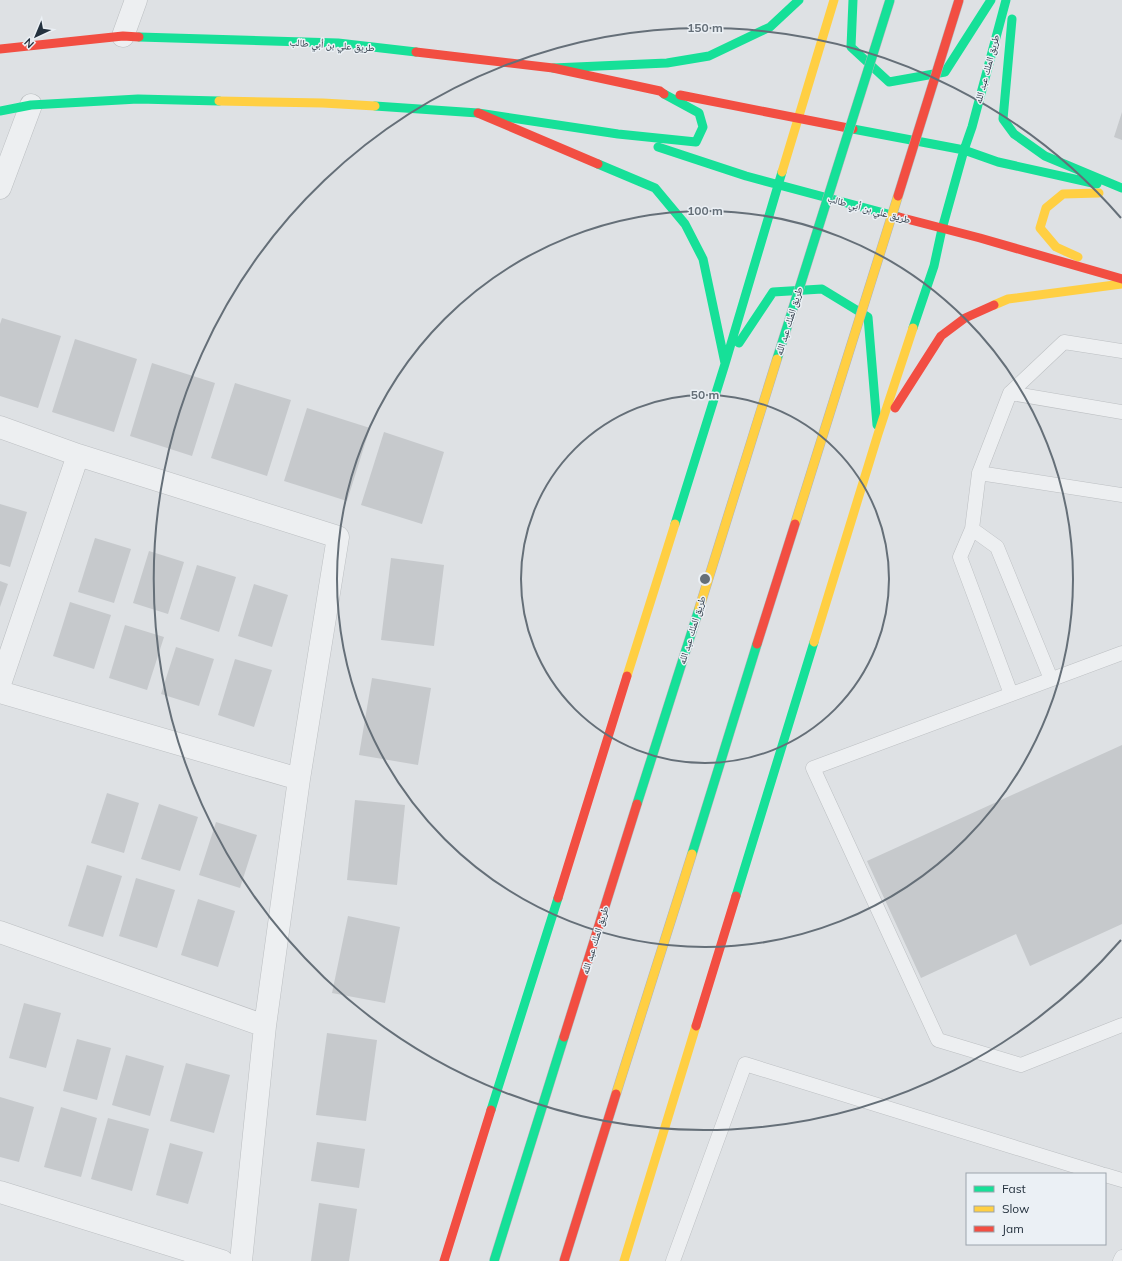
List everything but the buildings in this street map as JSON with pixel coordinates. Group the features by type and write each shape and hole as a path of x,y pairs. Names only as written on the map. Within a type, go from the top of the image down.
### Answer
{"main road":[{"path":"553,68 667,63 709,56 770,27 799,0"},
{"path":"444,1261 726,364 797,119 834,0"},
{"path":"852,0 851,47 889,82 945,72 991,0"},
{"name":"طريق الملك عبد الله","path":"494,1261 890,0"},
{"path":"564,1261 959,0"},
{"name":"طريق الملك عبد الله","path":"624,1261 878,434 934,266 942,229 964,150 972,128 1006,0"},
{"path":"1013,0 1003,119 1014,134 1045,156 1122,190"},
{"name":"طريق علي بن أبي طالب","path":"0,49 123,36 338,43 553,68 797,119 964,150 998,162 1122,190"},
{"name":"طريق علي بن أبي طالب","path":"0,111 31,104 146,99 323,103 478,113 618,134 696,142 704,127 699,113 660,91"},
{"path":"478,113 655,188 685,224 703,259 726,364"},
{"name":"طريق علي بن أبي طالب","path":"618,134 746,176 1122,277"},
{"name":"طريق علي بن أبي طالب","path":"1122,190 1063,194 1046,208 1040,228 1056,247 1122,277"},
{"path":"878,434 941,336 965,318 1008,299 1122,284"},
{"path":"726,364 773,292 822,289 868,317 878,434"}],"street":[{"path":"123,36 136,0"},
{"path":"0,188 31,104"},
{"path":"0,426 78,455 338,537 299,779 265,1026 241,1261"},
{"path":"0,684 78,455"},
{"path":"0,692 299,779"},
{"path":"0,932 265,1026"},
{"path":"0,1192 222,1261"}],"lane":[{"path":"1010,694 960,557 972,529 980,473 1010,393 1064,342 1122,351"},
{"path":"1010,393 1122,412"},
{"path":"980,473 1122,495"},
{"path":"972,529 997,547 1051,679"},
{"path":"1122,653 813,768 938,1040 1021,1065 1122,1025"},
{"path":"672,1261 744,1064 1098,1173"},
{"path":"1106,1175 1122,1180"},
{"path":"1120,1261 1122,1257"}],"traffic: fast":[{"path":"553,68 667,63 709,56 770,27 799,0"},
{"path":"853,0 851,47 889,82 945,72 991,0"},
{"path":"777,359 890,0"},
{"path":"913,328 934,266 942,229 972,127 1006,0"},
{"path":"1012,19 1003,119 1014,134 1045,156 1122,188"},
{"path":"139,37 338,43 416,52"},
{"path":"375,106 478,113 618,134 696,142 703,127 699,113 664,94"},
{"path":"0,111 31,105 138,99 219,101"},
{"path":"853,129 964,150 998,162 1097,184"},
{"path":"658,147 746,176 899,217"},
{"path":"598,164 655,188 685,224 703,259 725,363"},
{"path":"675,524 725,364 782,172"},
{"path":"739,343 773,292 822,289 868,317 877,425"},
{"path":"637,804 699,609"},
{"path":"736,896 814,642"},
{"path":"692,854 757,644"},
{"path":"491,1110 558,898"},
{"path":"494,1261 564,1037"}],"traffic: slow":[{"path":"782,172 834,0"},
{"path":"219,101 323,103 375,106"},
{"path":"1078,257 1056,247 1040,228 1046,208 1063,194 1099,193"},
{"path":"795,524 898,196"},
{"path":"994,305 1008,299 1122,284"},
{"path":"814,642 878,434 913,328"},
{"path":"699,609 777,359"},
{"path":"627,676 675,524"},
{"path":"616,1094 692,854"},
{"path":"624,1261 696,1026"}],"traffic: jam":[{"path":"898,196 959,0"},
{"path":"0,49 123,36 139,37"},
{"path":"416,52 553,68 660,91 664,94"},
{"path":"680,95 853,129"},
{"path":"478,113 598,164"},
{"path":"899,217 980,238 1122,279"},
{"path":"895,408 941,336 965,318 994,305"},
{"path":"757,644 795,524"},
{"path":"558,898 627,676"},
{"path":"564,1037 637,804"},
{"path":"696,1026 736,896"},
{"path":"564,1261 616,1094"},
{"path":"444,1261 491,1110"}]}
